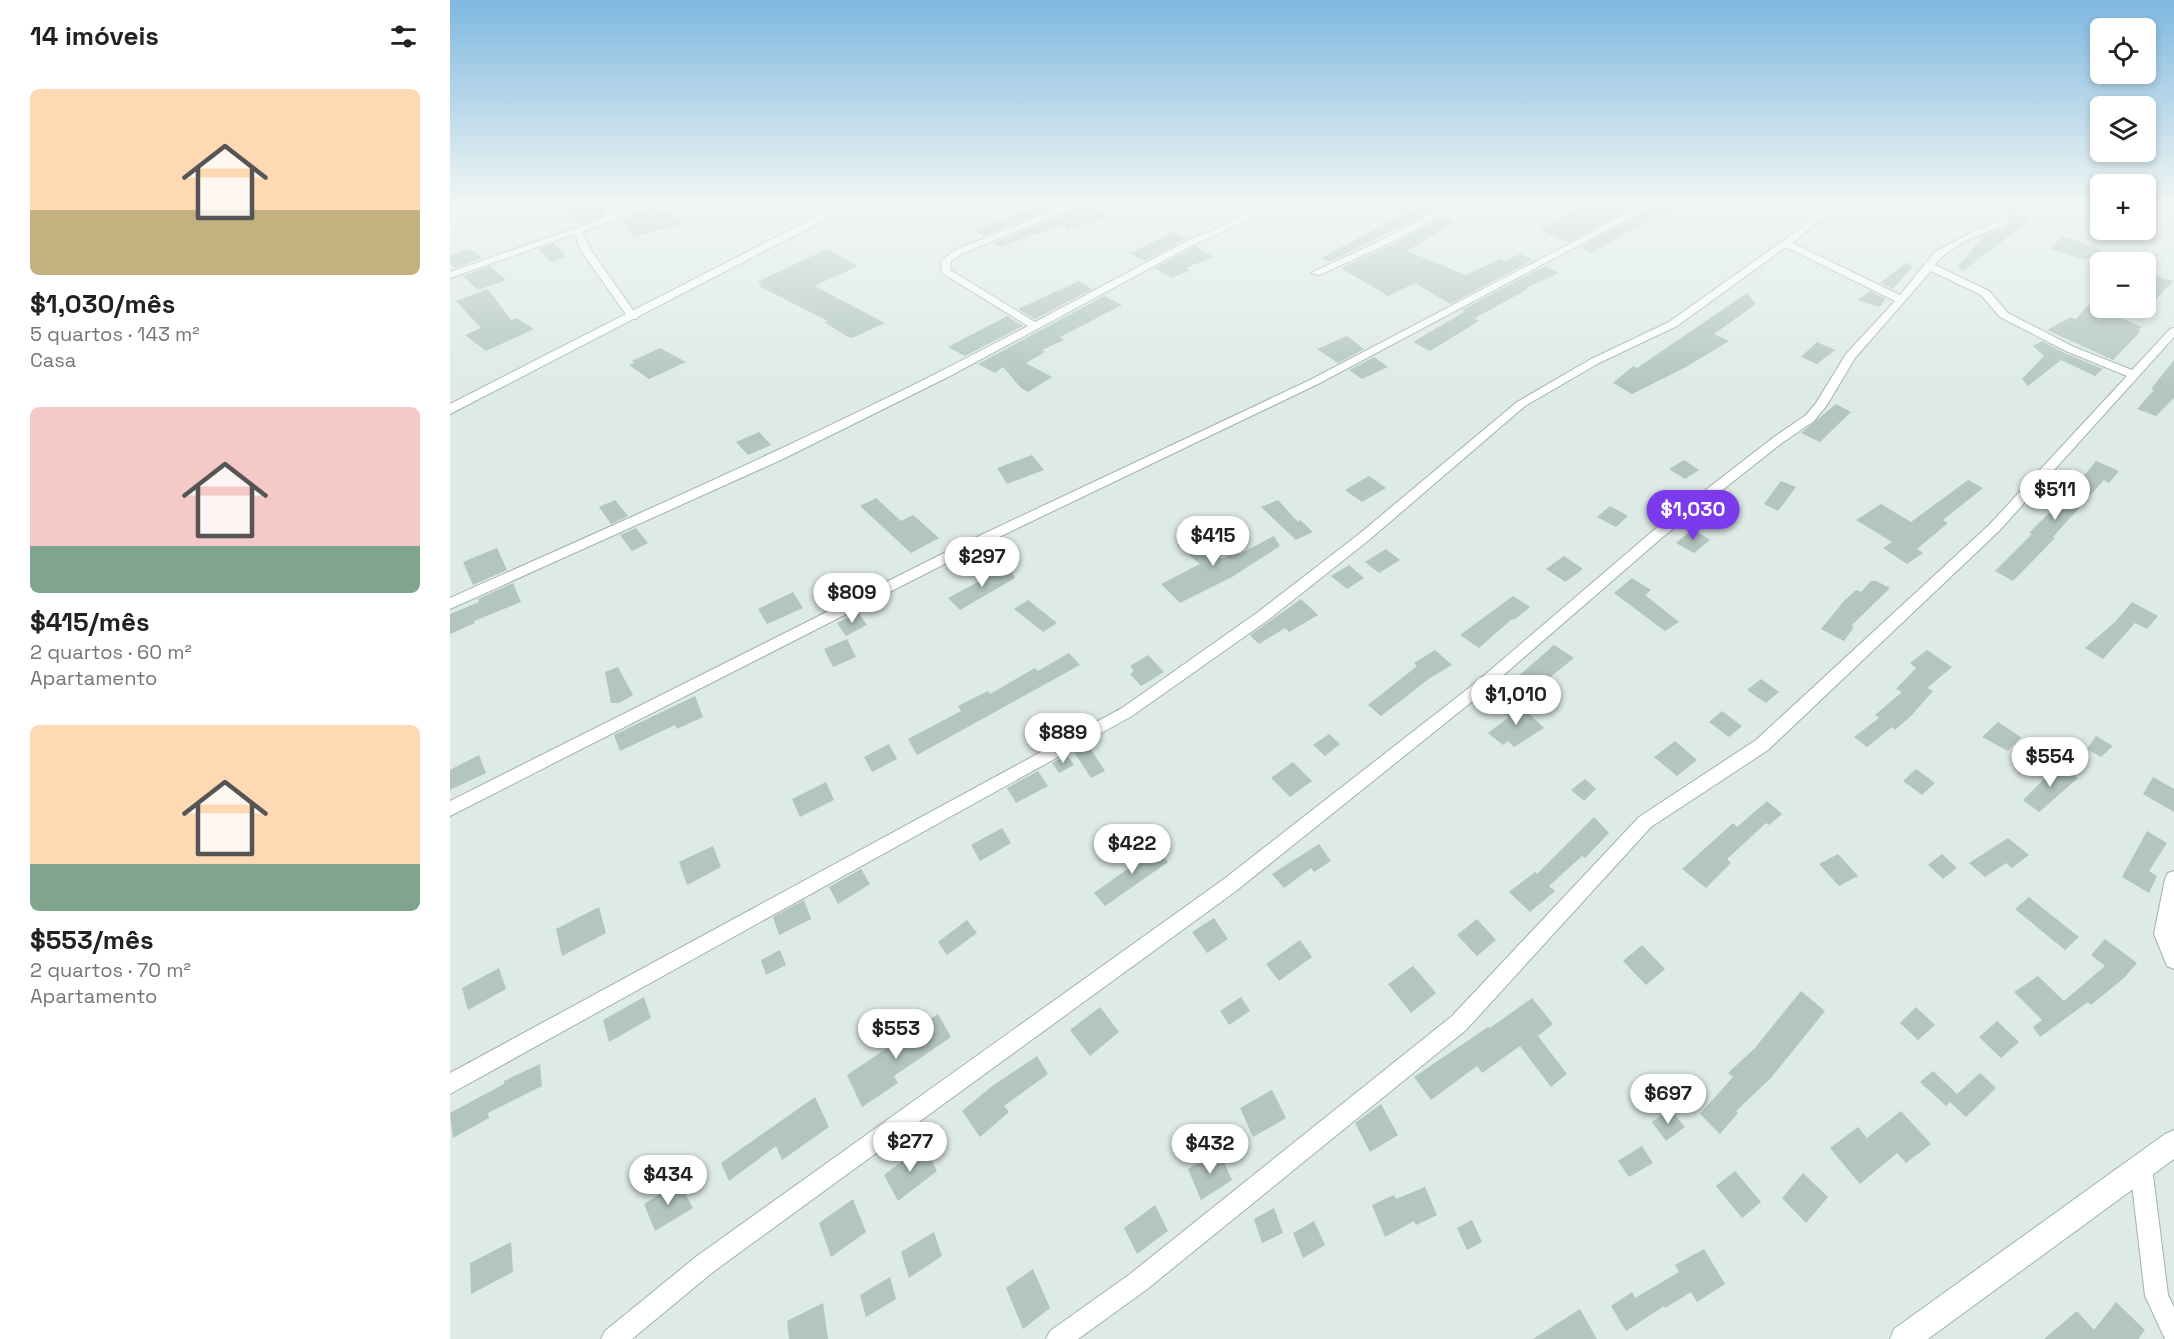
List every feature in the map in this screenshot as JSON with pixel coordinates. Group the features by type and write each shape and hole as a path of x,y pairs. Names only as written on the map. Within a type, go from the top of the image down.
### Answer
{"main road":[{"path":"450,410 733,264"},
{"path":"1904,1339 2174,1143"}],"street":[{"path":"450,275 481,264"},
{"path":"596,264 633,316"},
{"path":"944,264 945,271 1035,326"},
{"path":"450,604 779,456 946,374 1150,264"},
{"path":"1316,273 1335,264"},
{"path":"450,809 969,546 1314,382 1537,264"},
{"path":"450,1084 1128,712 1263,616 1372,531 1443,468 1521,404 1595,361 1673,324 1755,264"},
{"path":"1828,264 1902,300"},
{"path":"613,1339 705,1264 1230,885 1479,688 1659,533 1778,440 1810,418 1821,405 1850,356 1902,300 1929,266 1986,293 2004,315 2070,348 2134,375"},
{"path":"1058,1339 1148,1275 1459,1023 1645,822 1762,745 1994,528 2174,331"},
{"path":"2174,879 2163,934 2174,960"},
{"path":"2141,1167 2157,1296 2174,1333"}],"building":[{"path":"451,264 464,264 455,268"},
{"path":"794,264 855,264 858,266 814,286 885,323 852,338 848,337 824,322 828,321 759,286 762,284 757,282"},
{"path":"1162,264 1195,264 1186,268 1190,270 1172,278 1155,268"},
{"path":"1349,264 1440,264 1466,275 1488,264 1525,264 1450,304 1415,283 1388,296 1341,268"},
{"path":"1904,264 1912,267 1893,289 1880,283"},
{"path":"1959,264 1972,264 1963,271 1958,266"},
{"path":"490,266 506,280 478,290 463,276"},
{"path":"1545,266 1559,273 1526,288 1528,289 1475,318 1469,315 1479,321 1430,351 1413,342 1464,312 1462,310"},
{"path":"2156,276 2173,281 2156,299"},
{"path":"1079,281 1092,289 1035,319 1018,309"},
{"path":"488,289 511,320 516,318 534,329 486,351 465,335 481,328 456,301"},
{"path":"1870,291 1886,299 1879,307 1858,300"},
{"path":"1747,293 1756,304 1714,334 1729,341 1686,367 1632,394 1613,383 1633,366 1637,368"},
{"path":"1104,296 1122,305 1060,337 1064,340 1042,350 1045,352 1026,363 1052,377 1028,392 1021,388 1003,367 995,373 978,364"},
{"path":"2090,303 2090,318 2121,318 2142,327 2138,330 2141,331 2113,360 2047,330 2071,317 2076,319"},
{"path":"1007,316 1023,326 965,356 948,347"},
{"path":"1347,336 1364,349 1338,363 1317,349"},
{"path":"2042,341 2103,369 2095,376 2061,360 2028,386 2022,379 2044,356 2033,346"},
{"path":"1817,342 1835,350 1817,364 1801,357"},
{"path":"660,348 686,362 649,379 629,365 634,363 632,361"},
{"path":"1374,357 1388,367 1362,379 1349,370"},
{"path":"2174,360 2174,398 2156,416 2137,409 2154,390 2151,389"},
{"path":"1836,404 1851,412 1820,442 1801,433"},
{"path":"759,432 771,445 748,455 736,442"},
{"path":"1032,455 1044,470 1007,484 997,468"},
{"path":"1684,460 1699,470 1685,479 1669,469"},
{"path":"2096,461 2119,471 2109,483 2104,480 2053,537 2055,538 2013,581 1995,571 2032,534 2029,533 2074,488"},
{"path":"1369,476 1386,488 1362,502 1345,490"},
{"path":"1968,480 1983,488 1943,520 1948,523 1917,549 1923,553 1907,564 1883,548 1892,542 1856,520 1881,504 1911,522"},
{"path":"1781,481 1796,487 1778,511 1764,504"},
{"path":"876,498 901,521 913,515 939,538 911,553 860,506"},
{"path":"615,500 628,516 611,524 599,507"},
{"path":"1278,500 1298,522 1300,520 1313,532 1296,540 1261,507"},
{"path":"1610,506 1628,516 1616,527 1597,517"},
{"path":"636,528 648,543 632,551 620,535"},
{"path":"1693,529 1710,540 1694,553 1676,543"},
{"path":"1192,536 1222,559 1236,551 1240,554 1274,536 1280,546 1232,577 1180,603 1161,584 1200,564 1177,545"},
{"path":"497,548 507,570 473,585 463,562"},
{"path":"1386,549 1400,560 1379,573 1365,562"},
{"path":"1564,556 1583,569 1565,582 1546,569"},
{"path":"1349,565 1364,578 1347,589 1331,576"},
{"path":"1008,566 1015,578 960,610 948,598"},
{"path":"1632,578 1651,590 1645,595 1679,622 1665,631 1614,593"},
{"path":"1871,581 1890,588 1851,626 1854,627 1844,641 1821,629 1844,601 1856,590 1861,592"},
{"path":"513,583 521,602 474,621 475,623 450,634 450,614 479,602 478,599"},
{"path":"793,592 803,608 767,624 758,609"},
{"path":"1513,596 1530,607 1514,620 1512,619 1479,648 1460,635"},
{"path":"1301,599 1318,615 1289,632 1285,628 1259,644 1250,635"},
{"path":"1028,600 1057,623 1043,632 1014,609"},
{"path":"2132,602 2158,616 2147,629 2135,623 2103,659 2085,648 2115,622"},
{"path":"858,612 867,625 846,636 837,623"},
{"path":"847,639 856,657 833,667 824,649"},
{"path":"1554,645 1574,658 1523,699 1506,687"},
{"path":"1435,650 1452,665 1430,678 1381,716 1368,705 1417,666 1414,663"},
{"path":"1927,650 1952,667 1927,688 1933,691 1911,716 1895,730 1892,727 1867,747 1854,737 1879,718 1875,715 1902,692 1896,689 1916,668 1910,663"},
{"path":"1069,653 1080,665 917,755 908,739 961,711 958,706 988,691 990,694 1035,668 1038,671"},
{"path":"1148,655 1164,672 1141,686 1130,674 1134,671 1130,666"},
{"path":"618,667 633,695 619,703 611,703 605,672"},
{"path":"1761,679 1779,692 1766,703 1747,690"},
{"path":"695,696 703,717 677,729 675,725 620,751 614,735"},
{"path":"1514,699 1544,728 1514,747 1508,741 1503,745 1488,733 1509,717 1501,711"},
{"path":"1722,711 1742,726 1729,737 1709,722"},
{"path":"1998,722 2021,737 2008,751 1982,737"},
{"path":"1329,734 1340,744 1325,756 1313,745"},
{"path":"2096,736 2113,746 2101,757 2087,749"},
{"path":"1675,741 1697,760 1677,776 1654,757"},
{"path":"889,744 897,759 872,772 864,757"},
{"path":"1088,745 1105,771 1091,778 1074,752"},
{"path":"479,755 486,773 450,790 450,770"},
{"path":"1067,755 1074,765 1059,773 1052,763"},
{"path":"1293,762 1312,781 1290,797 1271,778"},
{"path":"2057,766 2062,766 2078,778 2039,812 2023,800"},
{"path":"1916,769 1935,783 1922,795 1903,781"},
{"path":"1038,771 1048,786 1016,803 1007,788"},
{"path":"2153,777 2174,789 2174,812 2143,794"},
{"path":"1585,779 1596,789 1584,801 1571,790"},
{"path":"826,782 834,800 800,817 792,799"},
{"path":"1767,801 1782,814 1769,825 1766,823 1727,859 1731,863 1706,888 1682,869 1733,823 1737,827"},
{"path":"1594,817 1609,833 1585,858 1582,856 1549,886 1555,891 1530,912 1509,892 1535,872 1537,874"},
{"path":"1002,828 1011,843 980,861 971,845"},
{"path":"2147,831 2167,843 2149,871 2157,876 2149,893 2122,877"},
{"path":"2008,838 2029,855 2012,868 2006,863 1985,877 1969,863"},
{"path":"1319,844 1331,861 1314,872 1311,868 1284,888 1272,874"},
{"path":"1153,845 1168,862 1105,906 1094,893 1133,865 1131,862"},
{"path":"713,846 721,867 687,885 679,862"},
{"path":"1838,854 1858,876 1839,886 1819,864"},
{"path":"1942,854 1957,868 1943,879 1928,865"},
{"path":"861,869 870,884 838,904 829,887"},
{"path":"2029,897 2079,937 2065,950 2015,909"},
{"path":"804,900 811,919 779,935 773,917"},
{"path":"599,907 606,933 562,956 556,929"},
{"path":"1214,918 1228,939 1207,953 1192,932"},
{"path":"1477,919 1496,940 1477,956 1457,935"},
{"path":"967,920 977,933 947,955 938,942"},
{"path":"2105,939 2137,963 2124,978 2091,1005 2088,1002 2040,1037 2033,1027 2042,1020 2014,992 2038,976 2064,1001 2105,966 2091,955"},
{"path":"1300,940 1312,957 1279,981 1266,964"},
{"path":"1642,945 1665,969 1646,985 1623,961"},
{"path":"780,950 786,965 766,975 761,960"},
{"path":"1413,966 1436,993 1411,1013 1388,984"},
{"path":"499,968 506,989 468,1010 462,988"},
{"path":"1801,991 1825,1011 1771,1078 1736,1111 1738,1113 1720,1134 1700,1114 1733,1077 1728,1073 1754,1049"},
{"path":"644,997 651,1018 609,1042 603,1020"},
{"path":"1241,997 1250,1011 1229,1025 1220,1011"},
{"path":"1532,998 1553,1024 1538,1036 1567,1074 1551,1087 1520,1046 1482,1073 1477,1066 1431,1100 1414,1077"},
{"path":"1100,1007 1119,1032 1090,1056 1070,1030"},
{"path":"1916,1007 1935,1025 1918,1040 1900,1023"},
{"path":"938,1014 951,1037 894,1076 898,1083 862,1107 847,1075"},
{"path":"1997,1021 2019,1042 2001,1058 1979,1037"},
{"path":"1037,1056 1048,1074 1004,1106 1009,1112 980,1137 962,1111 991,1087"},
{"path":"540,1064 542,1086 488,1113 489,1118 453,1138 450,1113 504,1084 504,1081"},
{"path":"1933,1071 1957,1094 1980,1073 1996,1088 1966,1117 1950,1102 1946,1106 1920,1082"},
{"path":"1272,1090 1286,1118 1253,1137 1240,1108"},
{"path":"815,1097 829,1127 782,1160 776,1146 729,1181 721,1163"},
{"path":"1381,1104 1398,1135 1370,1152 1355,1123"},
{"path":"1670,1109 1685,1127 1666,1141 1652,1122"},
{"path":"1901,1111 1931,1144 1906,1163 1897,1153 1860,1184 1830,1148 1858,1127 1867,1138"},
{"path":"923,1145 937,1171 898,1201 884,1175"},
{"path":"1642,1146 1653,1163 1629,1177 1618,1161"},
{"path":"1219,1151 1232,1180 1201,1200 1188,1169"},
{"path":"1735,1171 1761,1202 1742,1218 1716,1186"},
{"path":"1803,1173 1828,1197 1806,1223 1782,1198"},
{"path":"679,1182 693,1208 655,1231 644,1204"},
{"path":"1425,1187 1437,1215 1416,1225 1414,1221 1385,1237 1372,1205 1394,1195 1396,1199"},
{"path":"853,1199 866,1232 831,1257 819,1223"},
{"path":"1155,1205 1168,1231 1137,1254 1124,1228"},
{"path":"1274,1208 1283,1233 1262,1243 1254,1219"},
{"path":"1472,1220 1482,1242 1467,1250 1457,1228"},
{"path":"1314,1221 1325,1245 1303,1258 1293,1233"},
{"path":"934,1232 942,1256 909,1278 901,1252"},
{"path":"511,1242 513,1272 471,1294 470,1263"},
{"path":"1704,1249 1725,1284 1697,1302 1691,1292 1665,1308 1664,1306 1626,1331 1611,1306 1632,1292 1635,1298 1679,1272 1675,1265"},
{"path":"1033,1269 1050,1308 1023,1329 1006,1288"},
{"path":"890,1277 896,1299 866,1317 860,1295"},
{"path":"2116,1302 2145,1330 2138,1339 2044,1339 2077,1311 2094,1330"},
{"path":"823,1303 828,1339 789,1339 787,1321"},
{"path":"1580,1309 1597,1339 1533,1339"}]}
